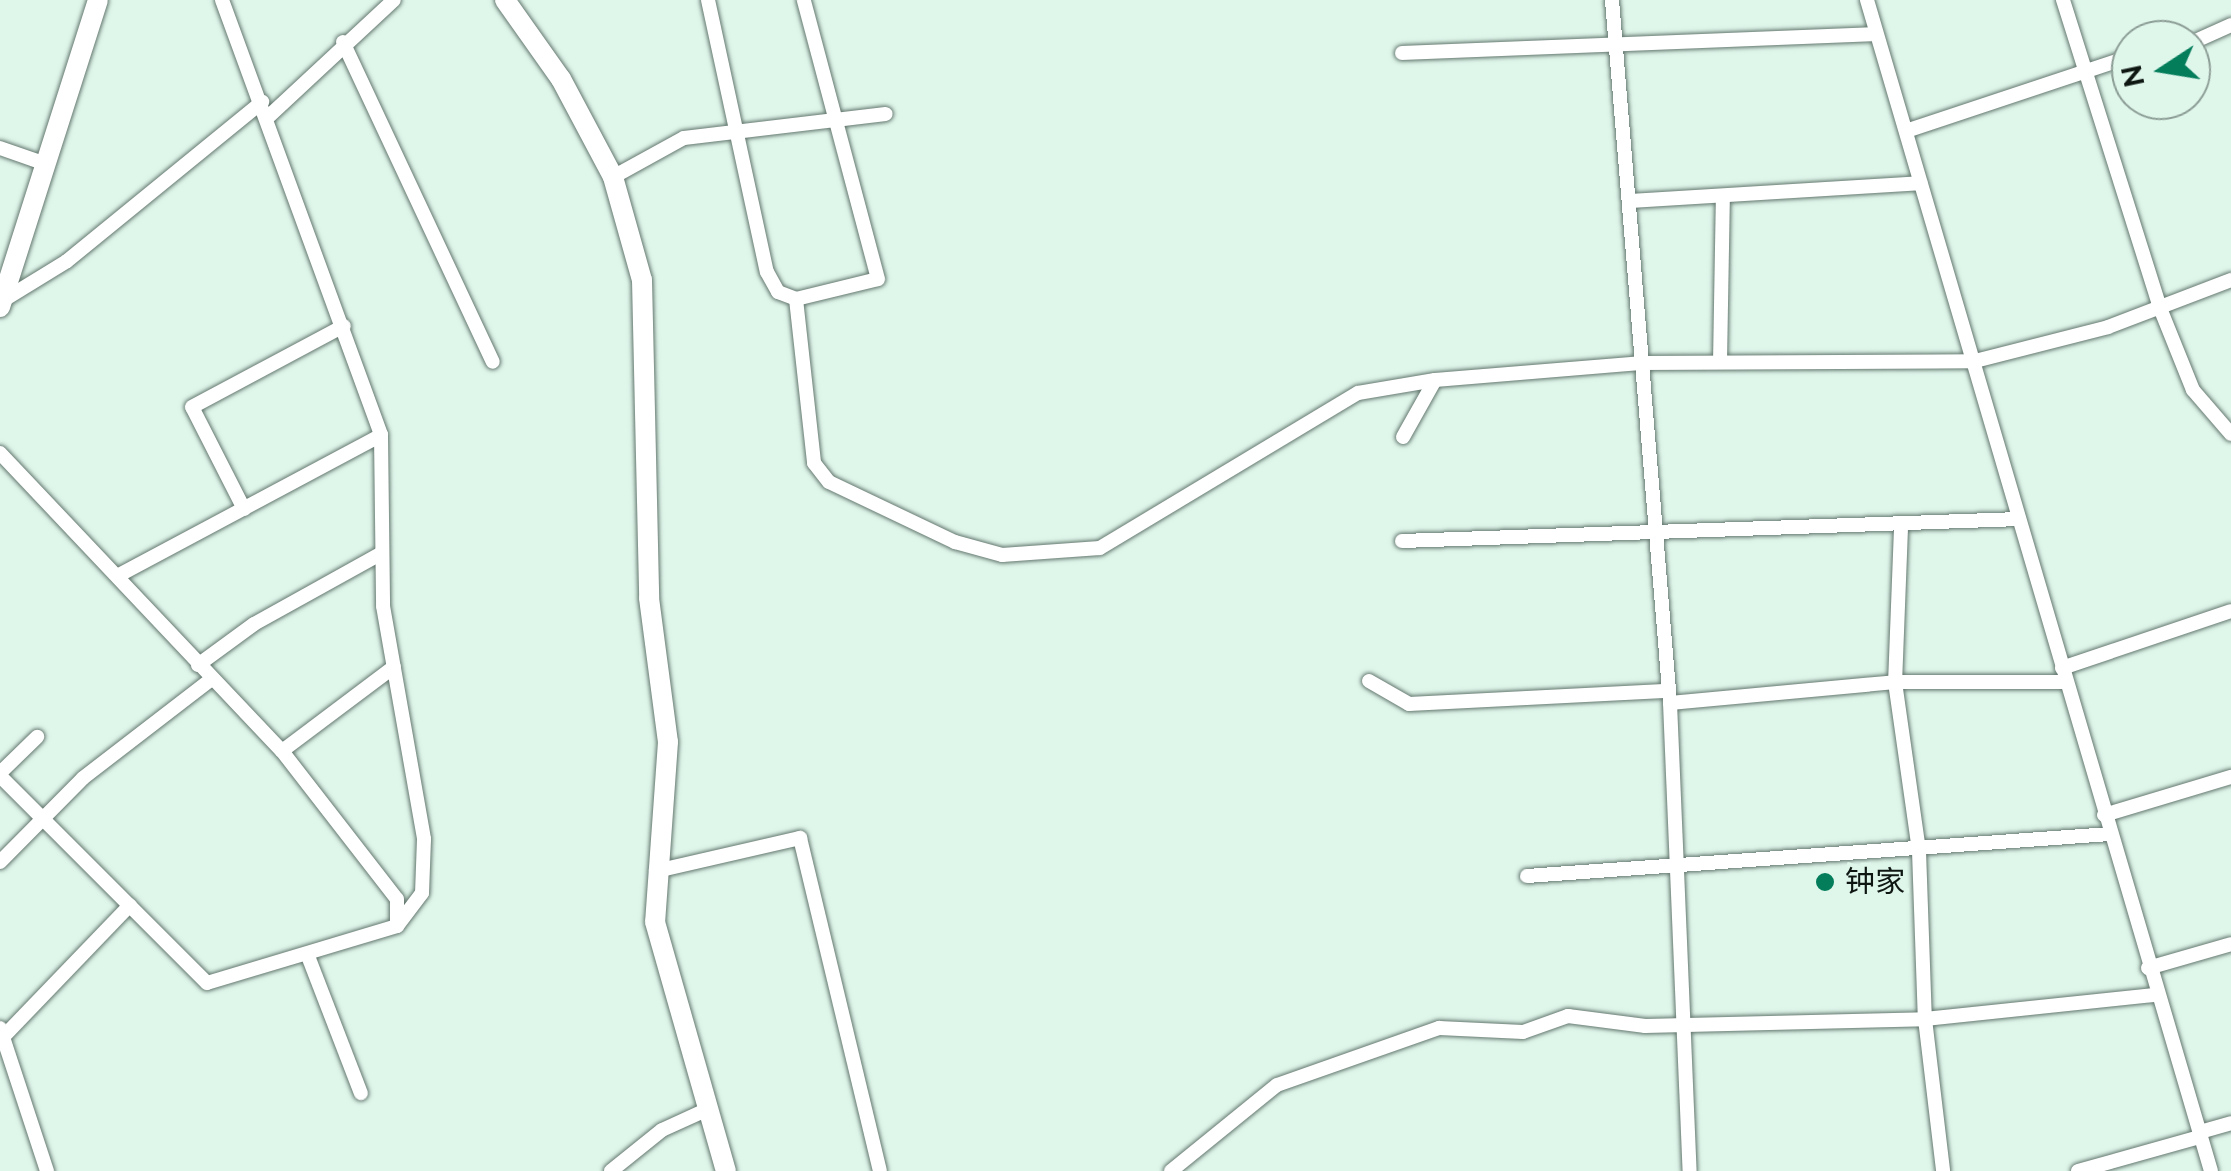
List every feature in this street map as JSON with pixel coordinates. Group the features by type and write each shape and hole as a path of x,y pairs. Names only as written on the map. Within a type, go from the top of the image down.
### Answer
{"street":[{"path":"1,304 98,0"},
{"path":"37,737 0,774 208,983 308,956 397,926 422,893 424,839 394,667 382,553 380,435 344,326 222,0"},
{"path":"268,118 344,42 394,0"},
{"path":"505,0 562,79 613,177 642,280 649,598 668,742 656,870 666,975 726,1171"},
{"path":"708,0 767,272 778,292 796,299 878,278 839,118 804,0"},
{"path":"1612,0 1669,697 1690,1171"},
{"path":"1867,0 1871,34 1906,131 2154,994 2211,1171"},
{"path":"2063,0 2089,65 2160,308 2193,390 2231,434"},
{"path":"1402,53 1614,41 1871,34"},
{"path":"344,42 493,362"},
{"path":"1906,131 2111,60"},
{"path":"1,304 82,249 262,102"},
{"path":"613,177 684,138 886,114"},
{"path":"0,148 43,163"},
{"path":"1629,202 1920,182"},
{"path":"1720,362 1724,196"},
{"path":"796,299 818,475 955,542 1002,555 1100,548 1358,393 1435,380 1640,363 1974,361 2160,308 2231,280"},
{"path":"244,508 192,407 344,326"},
{"path":"1403,437 1435,380"},
{"path":"121,574 380,435"},
{"path":"0,453 121,574 209,681 282,750 396,899 397,926"},
{"path":"1402,541 1656,531 1900,528 2019,519"},
{"path":"1900,528 1895,682 1919,851 1925,1018 1943,1171"},
{"path":"198,666 254,624 382,553"},
{"path":"1368,682 1409,704 1669,697 2064,675 2231,611"},
{"path":"282,750 394,667"},
{"path":"0,862 43,818 209,681"},
{"path":"2104,815 2231,777"},
{"path":"1527,876 1919,851 2110,834"},
{"path":"656,870 800,838 880,1171"},
{"path":"47,1170 2,1032 130,905"},
{"path":"2148,968 2231,944"},
{"path":"308,956 360,1092"},
{"path":"1172,1171 1277,1085 1440,1028 1523,1032 1568,1016 1681,1026 1925,1018 2154,994"},
{"path":"611,1171 662,1130 708,1108"},
{"path":"2078,1171 2231,1123"}],"place":[{"name":"钟家","path":"1825,882"}]}
